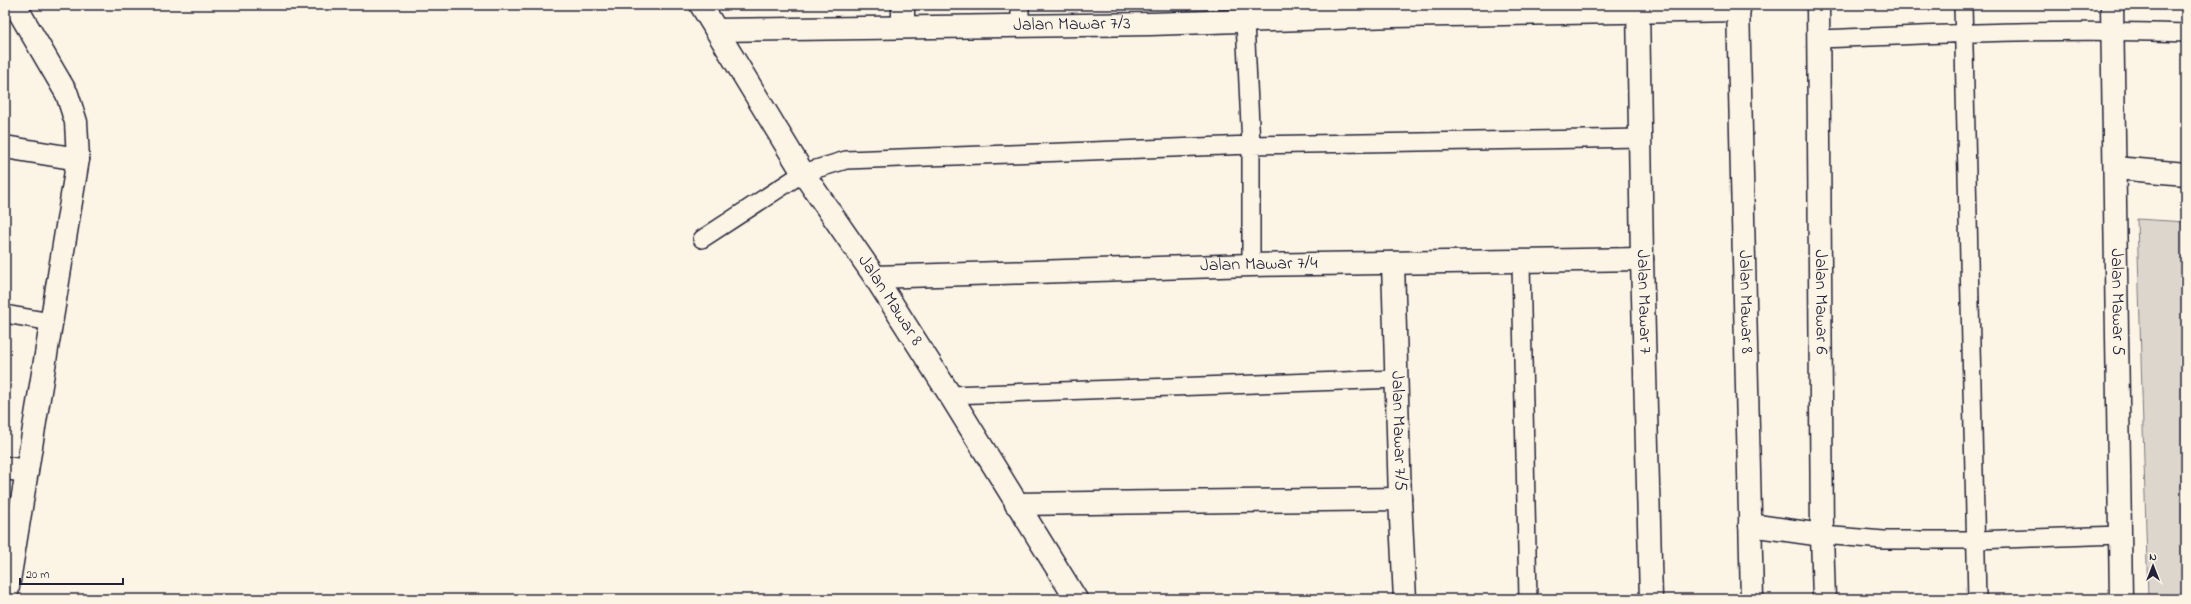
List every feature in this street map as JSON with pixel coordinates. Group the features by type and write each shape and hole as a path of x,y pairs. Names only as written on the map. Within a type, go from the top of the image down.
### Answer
{"street":[{"path":"6,599 78,159 76,122 67,94 15,5"},
{"name":"Jalan Mawar 8","path":"700,5 803,173 875,278 950,395 1076,599"},
{"path":"903,5 903,27"},
{"name":"Jalan Mawar 6","path":"1818,5 1822,535 1824,599"},
{"name":"Jalan Mawar 5","path":"2112,5 2116,168 2121,599"},
{"name":"Jalan Mawar 8","path":"1739,7 1752,599"},
{"name":"Jalan Mawar 7/3","path":"716,30 1020,26 1151,15 1245,22 1273,13 1739,7"},
{"name":"Jalan Mawar 7","path":"1638,8 1642,259 1651,599"},
{"path":"5,147 78,159"},
{"path":"2116,168 2186,174"},
{"name":"Jalan Mawar 7/4","path":"875,278 1251,266 1393,263 1521,263 1642,259"},
{"name":"Jalan Mawar 7/5","path":"1393,263 1400,499 1405,599"},
{"path":"5,468 27,471"},
{"path":"1016,504 1400,499"},
{"path":"1750,525 1822,535"}],"lane":[{"path":"1020,5 1020,26"},
{"path":"1963,5 1976,540 1976,599"},
{"path":"1245,22 1251,145 1251,266"},
{"path":"1818,39 1964,33 2112,30 2186,33"},
{"path":"702,239 803,173 846,160 1251,145 1641,138"},
{"path":"1521,263 1528,599"},
{"path":"5,314 51,322"},
{"path":"950,395 1397,379"},
{"path":"1822,535 1884,540 1976,540 2120,535"}],"shaded area":[{"path":"2137,219 2186,222 2186,599 2148,599"}]}
